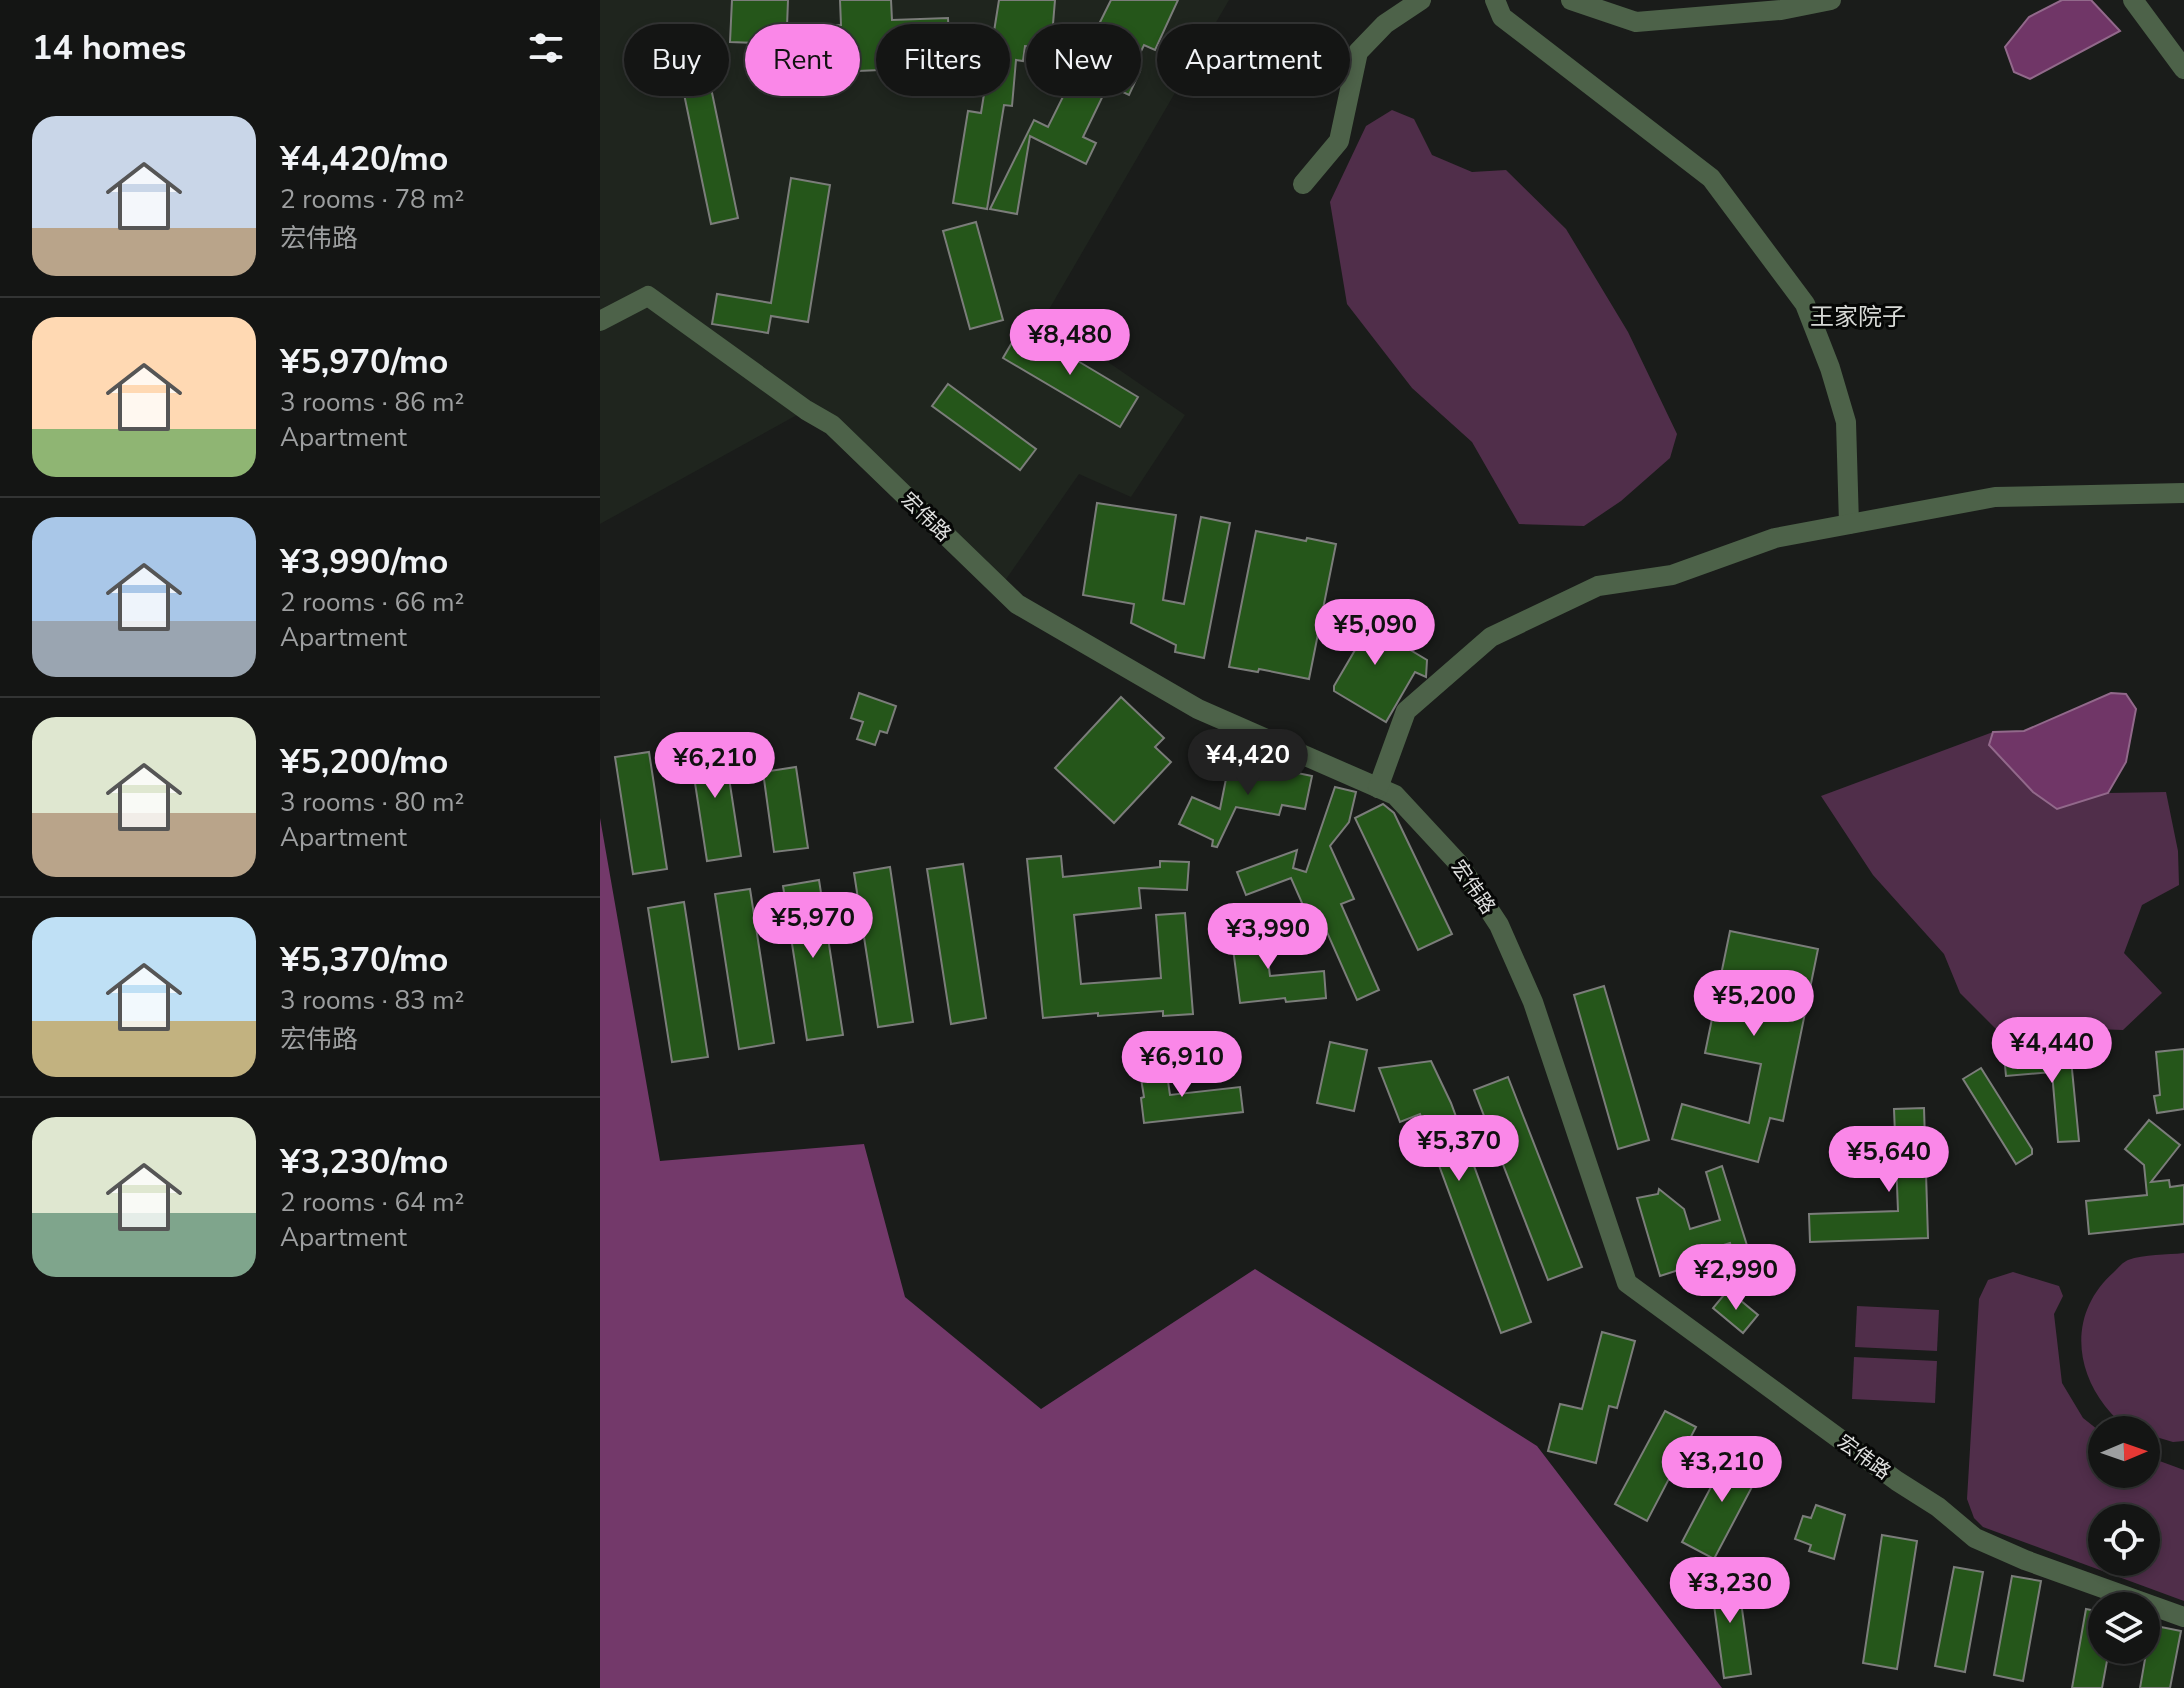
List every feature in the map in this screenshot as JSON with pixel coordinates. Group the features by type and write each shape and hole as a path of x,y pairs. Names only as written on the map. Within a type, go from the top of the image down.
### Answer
{"street":[{"path":"1303,184 1339,141 1358,52 1385,24 1421,0"},
{"path":"1495,0 1502,17 1711,178 1805,304 1830,368 1846,422 1849,524"},
{"path":"1571,0 1636,22 1781,10 1831,0"},
{"path":"2133,0 2184,69"},
{"name":"宏伟路","path":"600,321 648,296 806,410 832,425 1017,604 1198,709 1395,795 1459,864 1499,925 1533,1002 1627,1283 1897,1481 1938,1507 1975,1538 2025,1560 2184,1617"},
{"path":"1378,788 1406,711 1491,637 1598,586 1672,575 1775,538 1995,497 2184,493"}],"shaded area":[{"path":"600,0 1229,0 1215,24 1157,24 1157,96 1173,96 1044,318 1185,415 1131,497 1079,474 1000,588 806,410 600,524"},
{"path":"2062,0 2091,0 2120,31 2030,79 2014,72 2005,47 2029,17"},
{"path":"1392,110 1414,119 1432,155 1472,172 1506,170 1566,229 1628,332 1677,434 1670,458 1621,501 1584,526 1519,524 1472,442 1412,388 1347,304 1330,202 1366,126"},
{"path":"2111,693 2126,694 2136,709 2126,762 2108,793 2057,809 2033,792 1989,745 1993,732 2024,731"},
{"path":"1993,732 1990,745 2033,792 2057,809 2108,793 2166,792 2178,851 2179,885 2142,905 2124,953 2162,993 2123,1030 1997,1030 1960,993 1944,954 1873,875 1821,796"},
{"path":"600,818 660,1161 864,1144 905,1297 1041,1409 1255,1269 1537,1446 1722,1688 600,1688"},
{"path":"2184,1253 2184,1441 2160,1438 2160,1416 2114,1416 2094,1389 2082,1354 2081,1337 2090,1302 2122,1264 2141,1257"},
{"path":"2013,1272 2059,1286 2063,1296 2054,1314 2062,1383 2088,1422 2088,1488 2160,1488 2160,1461 2184,1470 2184,1601 2116,1576 2160,1576 2160,1504 2088,1504 2088,1566 1983,1527 1974,1518 1967,1499 1979,1299 1988,1280"},
{"path":"1857,1306 1939,1310 1937,1351 1855,1347"},
{"path":"1854,1357 1937,1361 1935,1403 1852,1399"}],"building":[{"path":"732,0 788,0 787,24 745,24 745,43 730,42"},
{"path":"840,0 891,0 892,20 948,18 948,24 876,24 876,70 860,71 860,24 841,24"},
{"path":"999,0 1055,0 1053,24 1026,24 1023,61 1016,60 1012,106 1004,105 987,209 953,203 968,111 981,113 984,96 1010,96 1010,24 995,24"},
{"path":"1111,0 1178,0 1167,24 1157,24 1155,50 1144,45 1141,51 1141,24 1099,24"},
{"path":"684,96 713,96 738,218 711,224"},
{"path":"1063,96 1103,96 1083,137 1096,143 1086,164 1030,136 1017,214 990,209 1034,120 1048,127"},
{"path":"791,178 830,185 808,322 771,316 768,333 712,324 717,294 771,303"},
{"path":"976,222 1003,320 970,329 943,231"},
{"path":"1021,327 1138,397 1120,427 1003,358"},
{"path":"948,384 1036,449 1020,470 932,406"},
{"path":"1097,503 1176,515 1163,600 1184,604 1201,517 1230,523 1204,658 1175,652 1176,645 1131,623 1134,604 1083,595"},
{"path":"1256,531 1336,544 1309,679 1259,669 1258,672 1229,667"},
{"path":"1345,611 1427,660 1426,677 1415,672 1386,722 1334,691 1355,650 1331,636"},
{"path":"859,693 896,706 887,733 880,731 875,745 857,739 863,722 851,718"},
{"path":"1121,697 1164,738 1155,747 1171,762 1114,823 1055,768"},
{"path":"723,739 741,856 707,861 689,744"},
{"path":"649,752 667,869 633,874 615,757"},
{"path":"1230,759 1312,776 1305,809 1282,805 1279,815 1236,807 1217,847 1212,846 1213,840 1179,824 1192,797 1220,809"},
{"path":"796,767 808,848 774,852 763,772"},
{"path":"1335,787 1356,792 1349,822 1330,846 1354,899 1341,904 1379,990 1357,1000 1319,914 1309,919 1291,878 1246,895 1237,872 1297,850 1293,868 1306,872"},
{"path":"1383,804 1394,813 1452,934 1418,950 1355,818"},
{"path":"1061,856 1063,877 1160,867 1160,861 1189,862 1187,890 1139,888 1141,908 1074,915 1081,984 1161,978 1156,915 1185,913 1193,1014 1163,1016 1163,1011 1043,1018 1027,859"},
{"path":"963,864 986,1018 951,1024 927,869"},
{"path":"890,867 913,1022 878,1027 854,873"},
{"path":"819,880 843,1035 807,1040 783,886"},
{"path":"750,889 774,1043 739,1049 715,894"},
{"path":"684,902 708,1057 672,1062 648,908"},
{"path":"1263,921 1270,976 1324,971 1326,998 1240,1003 1230,925"},
{"path":"1730,931 1818,949 1783,1121 1770,1118 1758,1162 1672,1139 1682,1104 1749,1123 1761,1064 1705,1053"},
{"path":"1604,986 1649,1140 1618,1149 1574,995"},
{"path":"1330,1042 1367,1050 1354,1111 1317,1103"},
{"path":"2070,1049 2079,1141 2058,1142 2052,1072 2006,1076 2004,1055"},
{"path":"2184,1049 2184,1109 2157,1113 2154,1096 2160,1095 2156,1052"},
{"path":"1165,1061 1170,1095 1240,1087 1243,1112 1144,1123 1139,1066"},
{"path":"1431,1061 1451,1103 1531,1322 1501,1333 1420,1114 1400,1122 1379,1068"},
{"path":"1981,1068 2032,1149 2032,1154 2016,1164 1963,1079"},
{"path":"1508,1077 1582,1267 1548,1280 1474,1090"},
{"path":"1924,1108 1928,1238 1810,1242 1809,1214 1898,1211 1894,1109"},
{"path":"2149,1120 2180,1145 2151,1182 2169,1180 2170,1187 2184,1185 2184,1224 2089,1234 2086,1201 2147,1195 2144,1165 2125,1149"},
{"path":"1722,1166 1751,1258 1736,1263 1730,1243 1685,1257 1688,1267 1660,1276 1637,1198 1658,1194 1659,1189 1684,1209 1690,1229 1720,1220 1706,1172"},
{"path":"1728,1290 1758,1315 1743,1333 1713,1308"},
{"path":"1602,1332 1635,1341 1617,1408 1609,1406 1596,1463 1548,1451 1560,1404 1582,1409"},
{"path":"1665,1411 1696,1427 1647,1521 1615,1504"},
{"path":"1731,1449 1763,1466 1714,1559 1682,1542"},
{"path":"1816,1505 1845,1515 1834,1559 1809,1551 1811,1545 1795,1539 1803,1516 1811,1518"},
{"path":"1882,1535 1917,1541 1897,1669 1863,1663"},
{"path":"1954,1567 1983,1572 1965,1672 1935,1666"},
{"path":"1737,1573 1751,1674 1724,1678 1710,1576"},
{"path":"2012,1576 2041,1581 2023,1681 1994,1675"},
{"path":"2088,1609 2088,1664 2106,1664 2102,1688 2072,1688"},
{"path":"2160,1627 2181,1631 2170,1688 2140,1688 2144,1664 2160,1664"}],"district":[{"name":"王家院子","path":"1858,317"}]}
